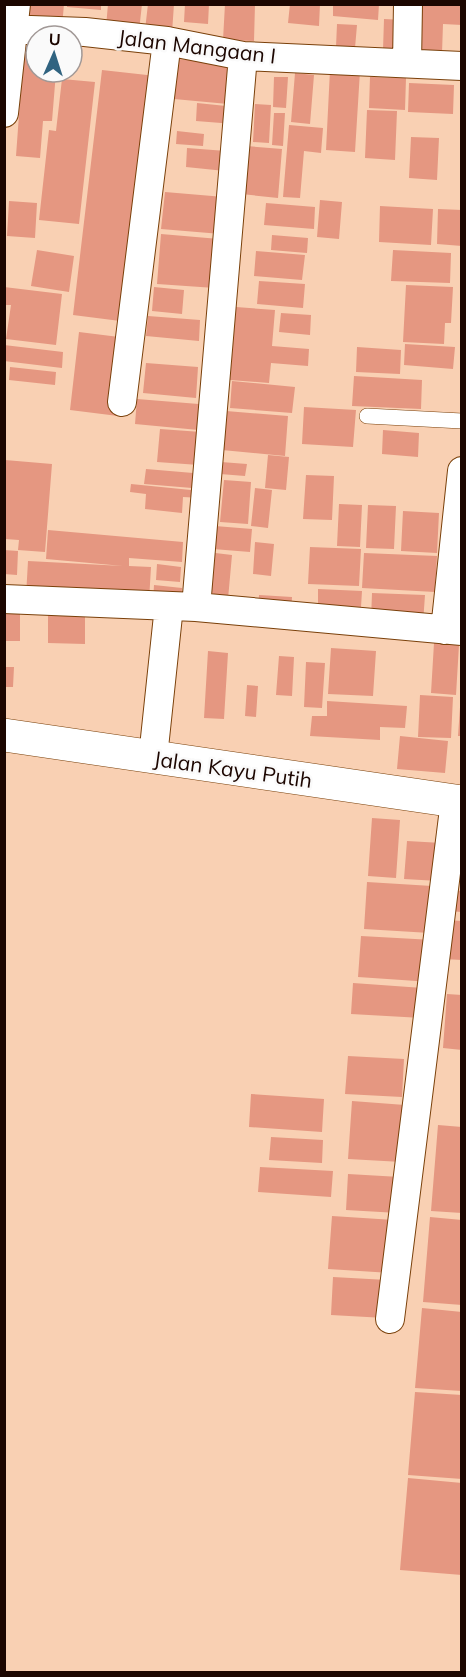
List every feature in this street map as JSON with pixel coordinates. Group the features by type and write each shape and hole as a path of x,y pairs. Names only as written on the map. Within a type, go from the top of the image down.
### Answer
{"street":[{"path":"407,63 408,4"},
{"path":"4,113 11,21"},
{"name":"Jalan Mangaan I","path":"11,21 166,41 243,56 462,66"},
{"path":"122,402 166,41"},
{"path":"153,757 183,606 243,56"},
{"path":"4,599 183,606 454,631 462,471"},
{"name":"Jalan Kayu Putih","path":"4,735 458,802"},
{"path":"390,1319 458,802"}],"lane":[{"path":"367,417 462,421"}],"building":[{"path":"30,4 64,4 62,24 28,24"},
{"path":"67,4 101,4 101,10 67,7"},
{"path":"108,4 142,4 139,31 106,27"},
{"path":"148,4 174,4 172,33 145,30"},
{"path":"185,4 209,4 208,24 184,22"},
{"path":"225,4 255,4 254,41 223,40"},
{"path":"290,4 320,4 319,26 288,23"},
{"path":"333,4 379,4 378,20 333,16"},
{"path":"411,4 462,4 462,25 443,24 442,53 409,51"},
{"path":"384,19 404,20 403,51 383,50"},
{"path":"337,24 357,25 355,48 336,47"},
{"path":"24,46 24,84 55,84 52,121 43,121 40,158 16,156"},
{"path":"178,59 232,64 228,104 174,99"},
{"path":"102,70 156,76 128,322 73,315"},
{"path":"330,70 360,71 355,152 326,150"},
{"path":"295,73 314,75 310,124 291,122"},
{"path":"274,77 288,77 286,108 273,107"},
{"path":"370,77 406,78 405,110 369,108"},
{"path":"95,82 79,224 39,220 49,130 56,131 61,84"},
{"path":"409,83 454,85 453,114 408,112"},
{"path":"197,103 236,107 234,124 196,121"},
{"path":"255,104 271,105 269,143 253,142"},
{"path":"367,110 397,111 395,160 365,158"},
{"path":"274,113 285,113 283,146 272,145"},
{"path":"289,125 323,128 321,153 304,151 300,198 283,197"},
{"path":"177,131 204,134 203,146 176,144"},
{"path":"411,137 439,138 437,180 409,178"},
{"path":"246,146 282,149 278,198 241,194"},
{"path":"187,148 226,151 225,171 186,167"},
{"path":"165,192 224,197 221,234 161,229"},
{"path":"320,200 342,202 339,239 317,237"},
{"path":"9,201 37,203 35,238 7,236"},
{"path":"266,203 315,207 314,229 264,225"},
{"path":"380,206 433,209 431,245 379,242"},
{"path":"438,209 462,210 462,246 437,244"},
{"path":"161,234 219,239 215,288 157,284"},
{"path":"272,235 308,238 307,253 271,250"},
{"path":"37,250 74,256 69,292 31,286"},
{"path":"393,250 451,253 450,283 391,281"},
{"path":"256,251 305,255 302,280 254,276"},
{"path":"259,281 305,284 303,308 257,304"},
{"path":"406,285 453,287 451,323 445,323 444,344 403,342"},
{"path":"4,287 62,294 56,345 6,339 11,305 4,305"},
{"path":"154,287 184,290 182,314 152,311"},
{"path":"236,307 275,310 272,346 309,349 308,366 271,363 269,383 230,380"},
{"path":"281,313 311,315 310,335 279,332"},
{"path":"148,316 200,320 199,341 146,336"},
{"path":"79,332 127,338 118,416 70,410"},
{"path":"405,344 455,347 453,369 404,365"},
{"path":"4,345 63,352 62,368 4,361"},
{"path":"357,347 401,350 400,374 356,372"},
{"path":"146,363 198,367 196,398 143,393"},
{"path":"10,367 56,372 55,385 9,380"},
{"path":"354,376 422,380 421,409 352,406"},
{"path":"232,381 295,387 292,413 230,408"},
{"path":"137,399 211,405 209,431 135,424"},
{"path":"304,407 356,410 353,447 302,444"},
{"path":"226,411 288,416 285,456 222,450"},
{"path":"160,429 201,432 199,465 157,462"},
{"path":"383,430 419,433 418,457 382,454"},
{"path":"268,455 289,457 286,490 265,488"},
{"path":"5,460 52,464 45,552 18,550 19,540 5,539"},
{"path":"221,462 247,464 245,476 220,474"},
{"path":"146,469 205,474 204,489 144,484"},
{"path":"306,475 334,476 332,520 303,519"},
{"path":"224,480 251,482 248,524 220,522"},
{"path":"131,484 201,491 201,498 183,497 182,513 145,509 146,494 130,492"},
{"path":"255,488 272,490 268,528 251,526"},
{"path":"339,504 362,505 360,547 337,546"},
{"path":"368,505 396,506 394,549 366,548"},
{"path":"403,511 439,513 437,553 401,551"},
{"path":"215,526 252,529 250,552 213,549"},
{"path":"48,530 183,542 182,562 129,558 129,566 151,567 149,601 26,596 28,561 123,566 46,559"},
{"path":"255,542 274,544 271,576 253,574"},
{"path":"310,547 361,549 359,586 308,584"},
{"path":"4,550 18,551 17,575 4,574"},
{"path":"207,552 232,555 228,599 203,597"},
{"path":"364,553 437,556 435,592 362,588"},
{"path":"157,564 181,567 180,582 156,580"},
{"path":"154,585 182,588 181,605 153,603"},
{"path":"318,589 362,591 361,607 318,605"},
{"path":"372,593 425,595 423,623 371,620"},
{"path":"259,595 292,597 291,613 258,611"},
{"path":"4,608 20,608 20,641 4,641"},
{"path":"48,611 85,612 85,644 48,643"},
{"path":"434,643 459,645 456,695 431,693"},
{"path":"331,648 376,651 373,696 328,694"},
{"path":"208,651 228,653 224,719 204,718"},
{"path":"279,656 294,657 292,696 276,695"},
{"path":"306,662 325,663 322,708 304,707"},
{"path":"4,667 14,667 13,687 4,687"},
{"path":"247,685 258,686 256,717 245,716"},
{"path":"420,695 453,697 451,738 418,737"},
{"path":"327,701 407,706 405,728 380,727 380,740 310,736 312,716 327,716"},
{"path":"460,707 462,707 462,736 458,736"},
{"path":"400,736 448,741 445,773 397,769"},
{"path":"372,818 400,820 396,878 368,876"},
{"path":"407,841 442,843 439,881 404,879"},
{"path":"367,882 432,886 430,933 364,929"},
{"path":"450,890 462,891 462,912 448,911"},
{"path":"446,920 462,921 462,960 443,959"},
{"path":"361,936 433,940 431,982 358,977"},
{"path":"353,983 423,988 422,1018 351,1014"},
{"path":"447,994 462,995 462,1050 443,1048"},
{"path":"348,1056 404,1059 402,1097 345,1094"},
{"path":"251,1094 324,1099 322,1132 249,1127"},
{"path":"352,1101 405,1105 402,1162 348,1159"},
{"path":"438,1125 462,1127 462,1213 431,1211"},
{"path":"271,1137 323,1140 322,1163 269,1160"},
{"path":"260,1167 333,1171 331,1197 258,1192"},
{"path":"348,1174 400,1177 398,1213 346,1210"},
{"path":"332,1216 394,1220 391,1273 328,1269"},
{"path":"430,1217 462,1220 462,1305 423,1302"},
{"path":"333,1277 387,1280 385,1318 331,1315"},
{"path":"422,1308 462,1312 462,1391 415,1388"},
{"path":"415,1392 462,1395 462,1479 408,1475"},
{"path":"408,1478 462,1483 462,1575 400,1570"}]}
